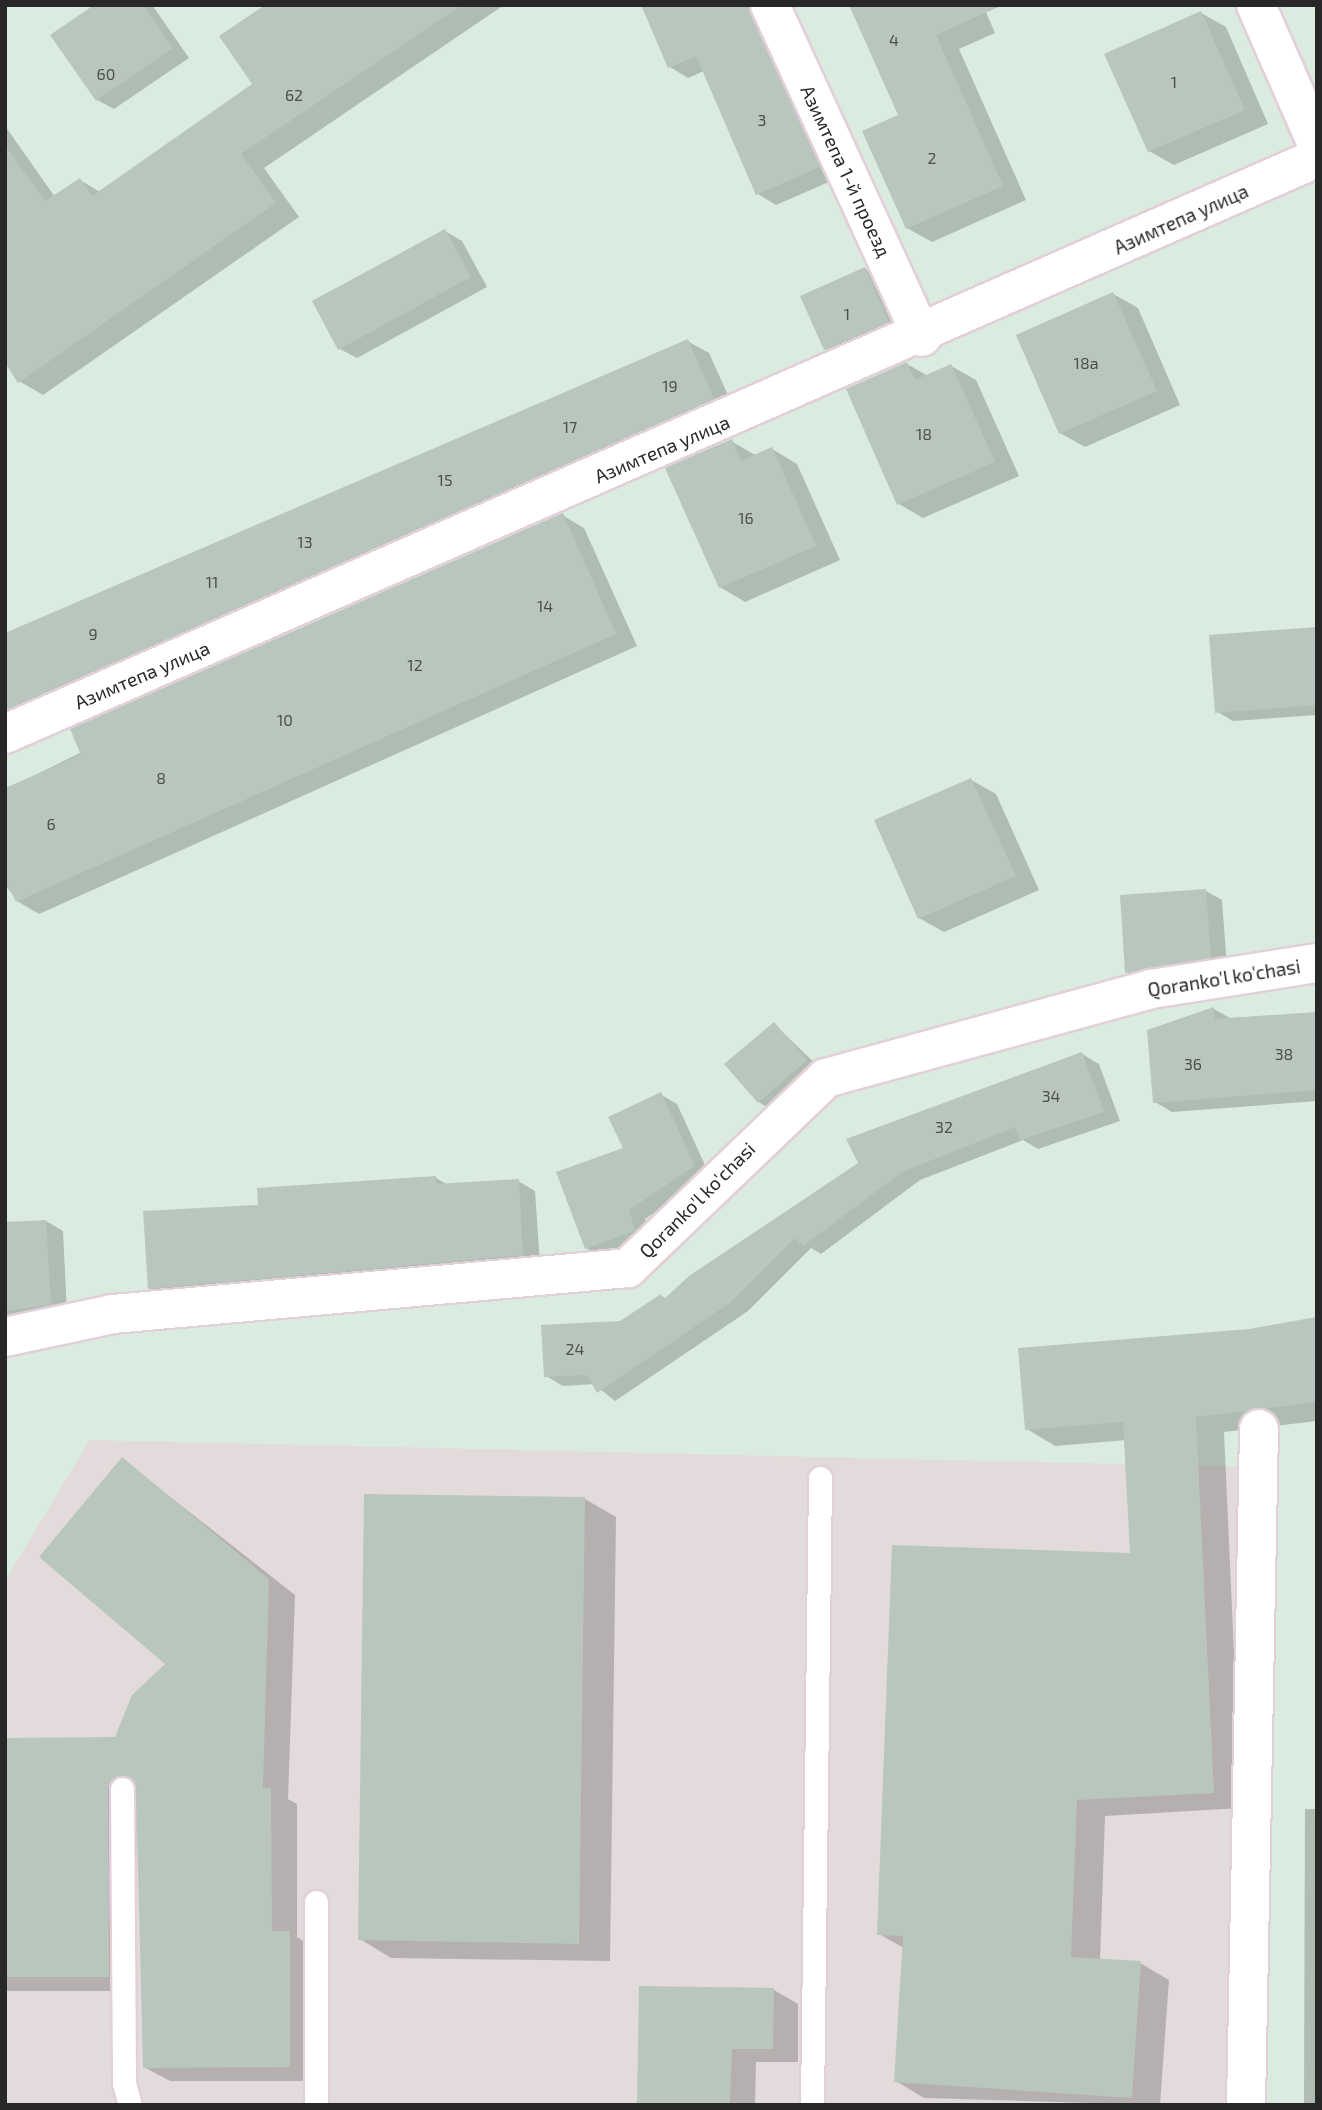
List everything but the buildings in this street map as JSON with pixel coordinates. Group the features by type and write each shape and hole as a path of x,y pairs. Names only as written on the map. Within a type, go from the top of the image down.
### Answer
{"street":[{"name":"Азимтепа 1-й проезд","path":"770,5 922,337"},
{"path":"1256,5 1317,144"},
{"name":"Азимтепа улица","path":"5,734 922,337 1317,158"},
{"name":"Qoranko'l ko'chasi","path":"5,1336 113,1314 628,1268 826,1078 1151,989 1317,962"},
{"path":"1246,2105 1259,1429"}],"lane":[{"path":"812,2105 820,1478"},
{"path":"122,1789 124,2083 130,2105"},
{"path":"316,1902 316,2105"}],"shaded area":[{"path":"90,1440 1247,1467 1228,2105 5,2105 5,1581"}]}
